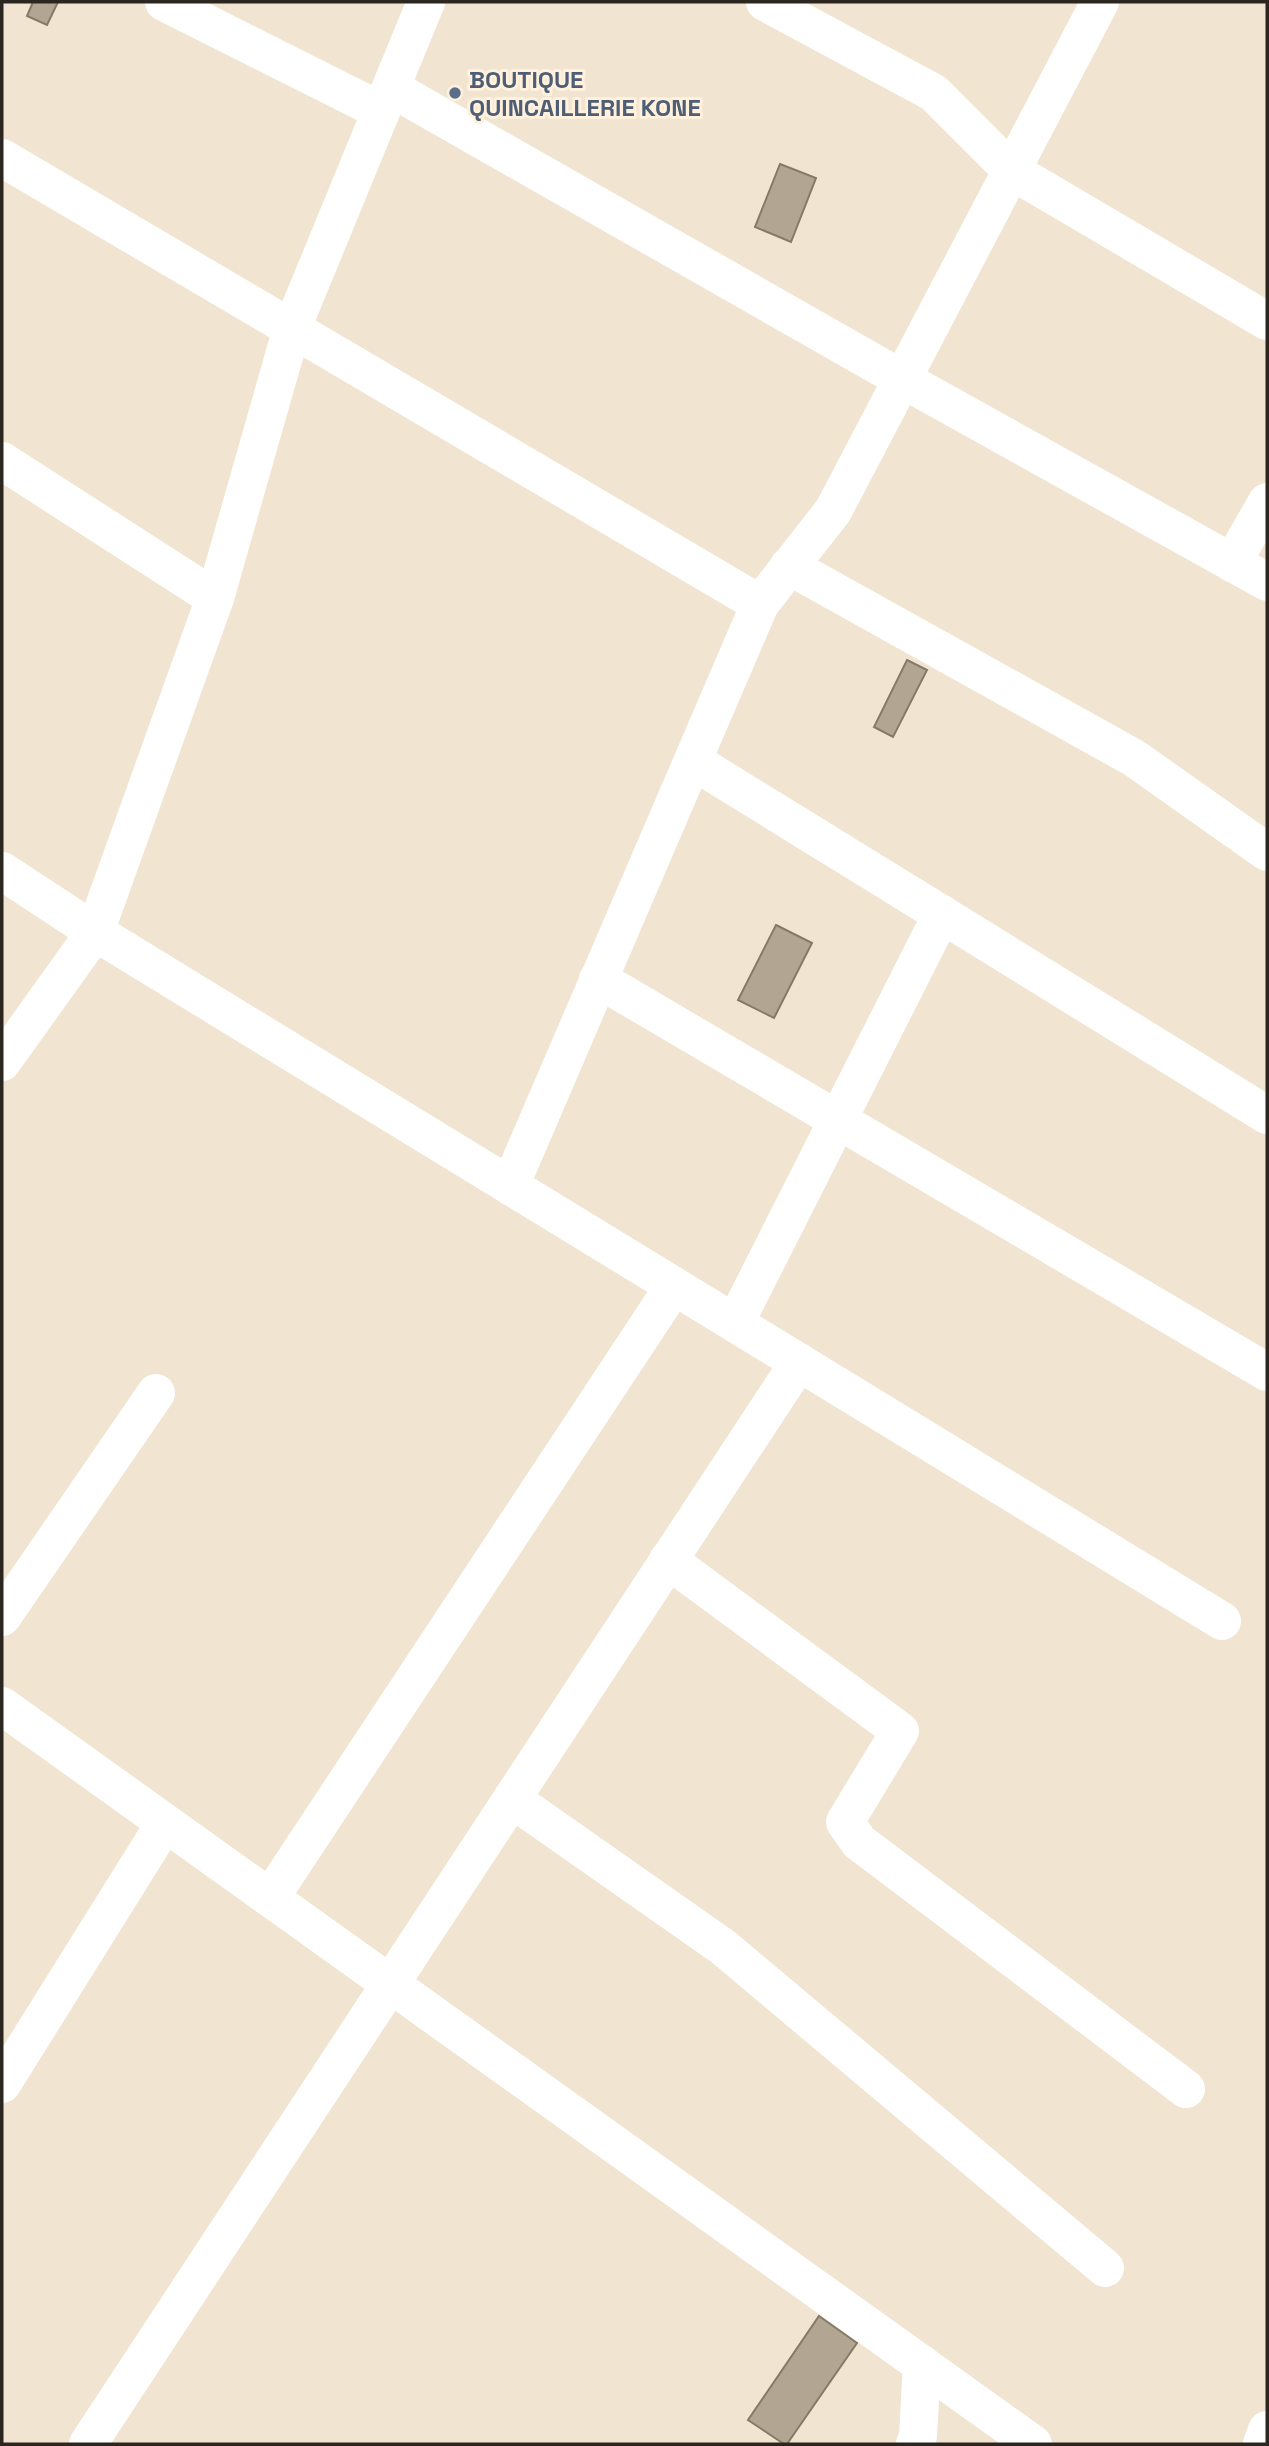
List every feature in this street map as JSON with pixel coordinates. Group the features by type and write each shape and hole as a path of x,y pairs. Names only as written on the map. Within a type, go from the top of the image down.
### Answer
{"street":[{"path":"164,2 386,99 902,379 1267,582"},
{"path":"2,1062 95,932 215,598 292,328 426,2"},
{"path":"765,2 934,93 1012,171 1267,321"},
{"path":"510,1186 760,604 833,511 1100,2"},
{"path":"2,158 760,604"},
{"path":"2,461 215,598"},
{"path":"1232,563 1267,502"},
{"path":"789,566 1134,758 1267,852"},
{"path":"692,761 1267,1115"},
{"path":"2,871 95,932 1222,1620"},
{"path":"735,1323 942,914"},
{"path":"598,979 1267,1372"},
{"path":"270,1898 674,1286"},
{"path":"88,2444 799,1362"},
{"path":"2,1617 156,1393"},
{"path":"668,1560 900,1731 845,1822 859,1842 1186,2089"},
{"path":"2,1706 1034,2444"},
{"path":"512,1798 723,1947 1105,2268"},
{"path":"2,2084 165,1823"},
{"path":"915,2444 918,2436 922,2364"},
{"path":"1262,2444 1267,2430"}],"building":[{"path":"33,2 58,2 47,25 27,16"},
{"path":"780,164 816,178 791,242 755,227"},
{"path":"907,660 927,670 893,737 874,727"},
{"path":"776,925 812,943 774,1018 738,1000"},
{"path":"819,2316 857,2343 787,2444 784,2444 748,2420"}],"place":[{"name":"BOUTIQUE QUINCAILLERIE KONE","path":"455,93"}]}
